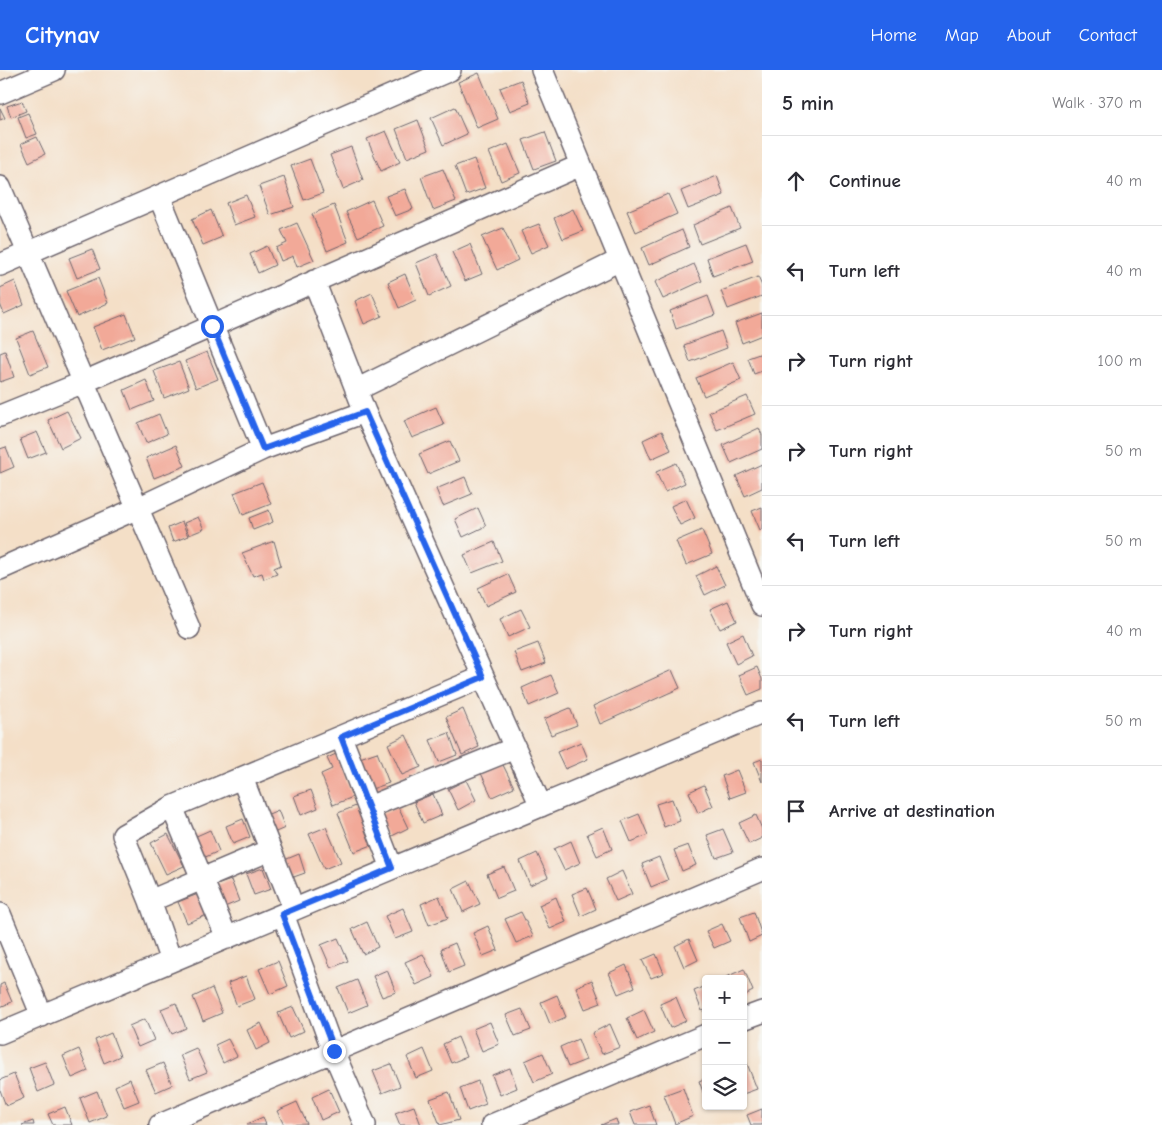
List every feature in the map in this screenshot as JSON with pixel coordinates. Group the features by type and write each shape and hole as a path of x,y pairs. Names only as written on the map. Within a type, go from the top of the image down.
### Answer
{"street":[{"path":"0,93 54,70"},
{"path":"0,264 450,70"},
{"path":"542,70 762,605"},
{"path":"0,416 84,382 581,165"},
{"path":"0,187 189,628"},
{"path":"159,196 263,449"},
{"path":"356,390 620,260"},
{"path":"314,282 365,412 541,806"},
{"path":"0,569 138,508 263,449 365,412"},
{"path":"171,961 150,901 122,835 172,807 483,677"},
{"path":"0,1033 762,712"},
{"path":"341,737 392,868"},
{"path":"369,807 515,748"},
{"path":"242,778 270,850 288,912 334,1051 365,1125"},
{"path":"172,807 227,938"},
{"path":"150,901 270,850"},
{"path":"160,1125 762,869"},
{"path":"0,914 42,1016"},
{"path":"747,1018 762,1012"},
{"path":"492,1125 702,1037"}],"building":[{"path":"479,73 498,119 477,128 458,82"},
{"path":"521,80 530,103 510,111 500,88"},
{"path":"22,101 26,111 11,117 7,106"},
{"path":"455,107 467,134 443,145 431,118"},
{"path":"0,108 5,118 0,120"},
{"path":"28,113 37,134 26,138 18,117"},
{"path":"418,120 429,149 407,158 396,129"},
{"path":"386,131 400,162 381,171 367,139"},
{"path":"545,132 556,161 534,169 523,140"},
{"path":"37,137 45,154 29,162 21,144"},
{"path":"508,144 520,173 501,181 489,152"},
{"path":"351,147 363,180 343,189 330,155"},
{"path":"310,159 323,193 304,200 291,166"},
{"path":"474,159 485,188 466,195 455,166"},
{"path":"443,169 456,201 433,210 421,177"},
{"path":"717,176 724,195 688,209 681,191"},
{"path":"284,177 294,207 270,215 259,186"},
{"path":"405,189 413,209 395,216 386,196"},
{"path":"668,194 677,214 636,232 627,211"},
{"path":"246,195 255,217 234,225 226,203"},
{"path":"372,200 383,226 358,237 346,212"},
{"path":"334,205 348,242 327,251 312,214"},
{"path":"732,208 740,228 700,244 693,225"},
{"path":"573,209 583,231 563,239 554,218"},
{"path":"211,210 222,237 203,245 192,219"},
{"path":"297,223 314,260 297,267 293,256 281,261 276,248 287,243 281,230"},
{"path":"539,224 549,245 531,253 521,231"},
{"path":"503,228 518,260 497,270 482,237"},
{"path":"682,230 689,247 649,265 642,248"},
{"path":"746,243 753,261 713,276 707,258"},
{"path":"470,244 482,274 465,281 452,252"},
{"path":"267,246 275,265 258,273 250,254"},
{"path":"92,249 100,269 77,278 69,258"},
{"path":"437,254 451,286 429,296 416,263"},
{"path":"694,264 702,281 663,299 655,282"},
{"path":"405,274 416,300 399,308 388,282"},
{"path":"758,277 762,286 762,296 728,309 721,291"},
{"path":"98,278 108,303 77,317 66,291"},
{"path":"15,281 24,305 4,314 0,304 0,288"},
{"path":"372,293 382,316 364,324 355,301"},
{"path":"708,296 715,315 676,329 670,311"},
{"path":"762,313 762,335 742,343 735,323"},
{"path":"126,314 135,337 102,350 93,327"},
{"path":"33,331 48,367 30,374 16,338"},
{"path":"721,331 727,348 690,362 684,345"},
{"path":"5,351 14,377 0,382 0,353"},
{"path":"207,352 218,379 196,388 185,361"},
{"path":"762,353 762,371 754,374 748,358"},
{"path":"179,362 189,388 164,398 154,371"},
{"path":"733,362 741,380 704,396 696,378"},
{"path":"146,380 154,401 132,410 124,390"},
{"path":"747,396 755,414 717,430 709,412"},
{"path":"436,407 444,425 412,438 404,421"},
{"path":"67,411 81,438 61,448 48,420"},
{"path":"159,414 167,434 146,443 138,423"},
{"path":"759,428 762,435 762,449 731,463 723,445"},
{"path":"662,431 671,450 651,459 643,440"},
{"path":"37,432 46,452 28,459 20,439"},
{"path":"450,441 459,461 428,474 419,454"},
{"path":"176,445 185,466 154,478 146,458"},
{"path":"6,447 14,467 0,473 0,449"},
{"path":"676,463 685,483 665,492 656,472"},
{"path":"762,464 762,488 745,496 736,476"},
{"path":"465,477 472,494 443,506 436,489"},
{"path":"262,482 271,504 243,515 234,493"},
{"path":"686,499 695,518 680,525 671,506"},
{"path":"762,507 762,529 760,530 752,511"},
{"path":"478,508 486,526 463,537 455,519"},
{"path":"269,510 273,522 253,530 249,518"},
{"path":"198,517 204,529 189,535 184,523"},
{"path":"182,522 188,536 173,542 168,528"},
{"path":"702,530 712,554 686,565 676,541"},
{"path":"274,541 281,565 274,568 277,574 264,579 262,573 253,576 242,553"},
{"path":"494,542 502,561 472,573 464,555"},
{"path":"716,566 725,585 705,595 696,576"},
{"path":"508,574 516,592 486,606 478,588"},
{"path":"728,601 737,621 720,629 710,609"},
{"path":"521,609 530,627 508,637 500,619"},
{"path":"743,634 752,656 736,664 726,642"},
{"path":"538,643 546,663 522,672 514,652"},
{"path":"757,667 762,679 762,689 748,695 739,675"},
{"path":"672,670 680,688 600,724 593,706"},
{"path":"551,675 559,693 529,706 522,688"},
{"path":"570,708 577,725 551,735 544,719"},
{"path":"463,709 479,747 462,755 446,717"},
{"path":"449,733 457,755 439,762 430,740"},
{"path":"406,735 421,767 402,775 388,744"},
{"path":"581,742 588,759 565,769 557,752"},
{"path":"377,752 389,783 369,790 357,759"},
{"path":"336,754 353,797 333,805 321,774 332,769 327,758"},
{"path":"762,759 762,782 754,762"},
{"path":"502,763 514,787 492,797 481,773"},
{"path":"737,770 746,792 730,798 722,776"},
{"path":"466,780 476,800 458,810 448,789"},
{"path":"704,785 713,806 698,813 689,792"},
{"path":"311,790 318,808 301,815 294,796"},
{"path":"433,794 442,815 423,823 414,802"},
{"path":"672,799 680,821 664,827 656,804"},
{"path":"356,806 372,845 354,852 338,813"},
{"path":"398,807 408,828 388,838 378,816"},
{"path":"278,810 285,828 271,834 264,816"},
{"path":"639,814 648,835 631,842 622,821"},
{"path":"756,815 762,829 762,838 749,844 739,823"},
{"path":"243,819 250,837 233,844 226,826"},
{"path":"326,827 341,862 324,869 309,834"},
{"path":"603,827 612,849 597,856 587,834"},
{"path":"723,829 733,852 716,858 707,835"},
{"path":"210,830 219,851 201,859 192,838"},
{"path":"168,834 184,866 166,874 151,843"},
{"path":"571,841 580,863 564,870 554,849"},
{"path":"688,845 696,865 682,871 674,850"},
{"path":"537,853 548,877 530,885 520,861"},
{"path":"299,854 305,873 288,879 282,861"},
{"path":"659,857 668,880 651,887 642,864"},
{"path":"504,867 514,891 497,898 487,874"},
{"path":"263,868 271,889 254,895 246,874"},
{"path":"622,871 632,894 616,901 606,879"},
{"path":"231,880 239,901 222,908 214,886"},
{"path":"469,881 480,904 463,912 453,889"},
{"path":"587,888 596,909 581,916 572,894"},
{"path":"198,894 207,915 187,923 178,902"},
{"path":"439,896 448,918 429,925 421,904"},
{"path":"556,897 566,922 550,929 539,905"},
{"path":"403,908 413,932 395,939 385,916"},
{"path":"521,912 533,936 516,943 505,919"},
{"path":"754,912 762,936 749,942 740,917"},
{"path":"367,922 378,947 363,954 352,929"},
{"path":"722,924 730,941 714,948 706,931"},
{"path":"488,926 498,950 483,956 473,933"},
{"path":"338,938 348,961 331,968 321,945"},
{"path":"689,939 698,960 684,967 675,946"},
{"path":"455,943 464,966 449,972 441,949"},
{"path":"423,954 434,977 416,985 405,962"},
{"path":"656,954 664,973 651,978 642,960"},
{"path":"278,961 288,986 270,994 259,969"},
{"path":"626,965 635,987 618,994 609,973"},
{"path":"744,969 746,975 730,975"},
{"path":"387,970 396,992 382,997 373,976"},
{"path":"246,976 255,999 237,1006 228,983"},
{"path":"747,976 753,991 747,994"},
{"path":"357,980 367,1005 348,1013 338,988"},
{"path":"592,980 601,1003 585,1009 576,987"},
{"path":"4,983 12,1002 0,1007 0,985"},
{"path":"212,988 222,1013 203,1021 193,997"},
{"path":"702,988 702,1011 694,991"},
{"path":"557,995 566,1017 550,1024 541,1002"},
{"path":"676,997 686,1021 670,1028 660,1004"},
{"path":"176,1003 186,1028 172,1034 161,1009"},
{"path":"293,1007 304,1031 289,1038 278,1013"},
{"path":"522,1009 531,1030 515,1036 506,1015"},
{"path":"644,1010 654,1032 637,1040 627,1018"},
{"path":"145,1019 154,1040 138,1047 129,1026"},
{"path":"490,1022 499,1044 482,1051 473,1029"},
{"path":"261,1023 270,1043 256,1050 247,1030"},
{"path":"610,1024 620,1047 602,1054 592,1033"},
{"path":"111,1033 120,1056 104,1063 95,1040"},
{"path":"458,1037 466,1057 451,1063 443,1044"},
{"path":"228,1039 237,1056 223,1063 215,1045"},
{"path":"578,1039 586,1060 568,1067 560,1047"},
{"path":"196,1048 207,1072 190,1079 180,1055"},
{"path":"79,1049 88,1071 72,1078 63,1056"},
{"path":"424,1049 433,1071 416,1078 407,1057"},
{"path":"543,1053 552,1074 534,1082 525,1061"},
{"path":"45,1062 54,1085 38,1092 29,1068"},
{"path":"163,1063 172,1085 156,1092 146,1070"},
{"path":"391,1064 400,1086 382,1093 373,1071"},
{"path":"747,1064 757,1089 747,1093"},
{"path":"510,1068 517,1088 500,1095 492,1075"},
{"path":"14,1074 24,1098 6,1106 0,1090 0,1080"},
{"path":"130,1079 139,1101 124,1107 115,1086"},
{"path":"478,1081 486,1104 468,1111 460,1088"},
{"path":"683,1088 693,1116 675,1124 664,1095"},
{"path":"329,1089 339,1112 321,1120 312,1097"},
{"path":"97,1091 107,1116 90,1123 80,1098"},
{"path":"449,1092 459,1120 440,1125 430,1099"},
{"path":"297,1102 307,1124 284,1125 277,1111"},
{"path":"649,1105 656,1125 635,1125 630,1112"},
{"path":"414,1106 421,1125 400,1125 395,1113"},
{"path":"65,1107 72,1125 53,1125 48,1114"},
{"path":"762,1109 762,1125 751,1125 747,1115"},
{"path":"263,1117 266,1125 247,1125 247,1124"},
{"path":"616,1119 618,1125 601,1125"},
{"path":"33,1121 34,1125 22,1125"}],"route":[{"path":"212,326 263,449 365,412 483,677 341,737 392,868 282,914 334,1051"}]}
